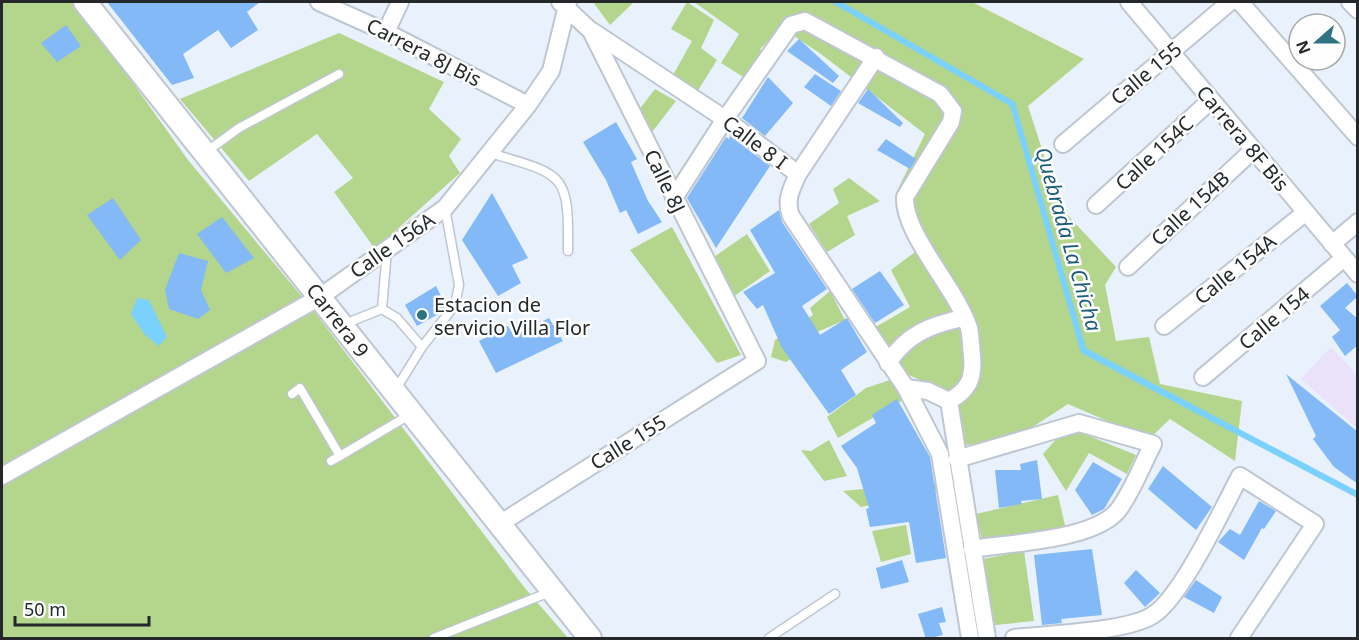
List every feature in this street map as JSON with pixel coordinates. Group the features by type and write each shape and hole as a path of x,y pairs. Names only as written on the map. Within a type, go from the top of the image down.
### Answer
{"street":[{"name":"Carrera 9","path":"85,2 206,152 340,325 501,523 590,639"},
{"name":"Carrera 8J Bis","path":"319,2 386,32 528,105"},
{"path":"386,32 400,2"},
{"name":"Carrera 8F Bis","path":"1129,2 1358,274"},
{"name":"Calle 155","path":"1063,144 1230,2"},
{"path":"1240,2 1358,137"},
{"path":"1350,2 1358,10"},
{"name":"Calle 8J","path":"564,3 591,31 757,361"},
{"name":"Calle 156A","path":"2,476 320,297 387,247 445,208 528,105 551,71 564,3"},
{"path":"674,198 724,119 791,25 805,21 876,57 940,94 952,111 951,122 904,196 904,208 907,219 940,271 969,328 974,374 961,395 950,401"},
{"name":"Calle 8 I","path":"591,31 724,119 798,174 787,206 791,216 906,388 940,454 970,639"},
{"path":"798,174 876,57"},
{"name":"Calle 154C","path":"1096,205 1211,100"},
{"name":"Calle 154B","path":"1128,267 1253,150"},
{"name":"Calle 154A","path":"1164,326 1306,212"},
{"path":"1332,244 1358,222"},
{"name":"Calle 154","path":"1203,377 1344,258"},
{"path":"888,363 900,346 916,332 939,323 963,318"},
{"name":"Calle 155","path":"501,523 757,361"},
{"path":"906,388 928,391 950,401"},
{"path":"950,401 957,459 987,639"},
{"path":"957,459 1079,423 1153,444 1119,510 1102,525 1081,533 972,549"},
{"path":"1014,639 1123,625 1152,616 1172,599 1240,476 1315,524 1239,639"}],"lane":[{"path":"206,152 238,128 339,74"},
{"path":"490,153 530,165 554,176 564,188 568,205 567,251"},
{"path":"394,392 422,347 455,305 459,285 445,208"},
{"path":"382,309 387,247"},
{"path":"382,309 397,318 422,347"},
{"path":"340,325 382,309"},
{"path":"292,394 300,388 340,456"},
{"path":"331,461 412,413"},
{"path":"434,639 553,591"},
{"path":"769,639 835,594"}],"shaded area":[{"path":"1331,347 1357,375 1357,428 1301,379"}],"green space":[{"path":"2,2 75,2 188,160 313,310 524,587 568,638 2,638"},
{"path":"593,2 634,2 610,25"},
{"path":"687,2 714,20 701,48 717,60 697,92 673,75 692,41 671,29"},
{"path":"694,2 972,2 1084,59 1028,106 1061,208 1116,267 1105,285 1116,341 1149,337 1160,384 1242,401 1235,461 1170,419 1149,439 1068,404 1008,443 960,445 945,392 907,374 874,328 910,307 891,270 915,252 896,193 925,134 821,54 782,28 760,49 763,52 745,78 721,63 739,34"},
{"path":"339,33 444,82 429,109 461,139 449,156 460,173 375,249 334,192 353,178 317,134 249,181 180,99"},
{"path":"655,89 676,101 649,136 638,111"},
{"path":"849,178 880,201 847,216 855,235 827,252 809,224 839,203 833,189"},
{"path":"672,227 741,355 717,363 630,250"},
{"path":"747,234 770,271 733,297 711,259"},
{"path":"830,291 845,320 815,333 819,341 786,362 771,357 775,340 813,315 810,308"},
{"path":"890,380 905,399 838,438 827,417 866,388"},
{"path":"1067,427 1136,455 1127,474 1089,453 1066,491 1043,454"},
{"path":"829,440 847,476 824,481 801,450 811,451"},
{"path":"937,482 939,491 861,507 843,491"},
{"path":"1058,495 1066,530 982,539 976,514"},
{"path":"906,525 911,554 881,562 872,531"},
{"path":"1024,551 1034,621 995,625 983,559"}],"water":[{"path":"830,2 842,2 1015,102 1086,348 1357,491 1357,498 1081,353 1010,106"},
{"path":"137,298 149,300 167,337 159,346 145,335 131,314"}],"building":[{"path":"107,2 260,2 247,12 258,30 231,48 218,30 183,54 194,78 172,85"},
{"path":"66,25 81,46 57,62 41,43"},
{"path":"799,39 839,76 833,83 787,51"},
{"path":"815,74 841,91 831,106 804,87"},
{"path":"768,77 793,103 765,136 742,118"},
{"path":"868,89 903,123 900,127 858,103"},
{"path":"616,122 637,159 631,162 648,201 662,222 638,234 626,210 620,213 606,180 583,142"},
{"path":"730,136 770,166 716,248 687,198 726,137 729,139"},
{"path":"886,139 916,159 910,169 877,150"},
{"path":"492,193 528,258 512,265 521,283 498,296 462,240"},
{"path":"113,198 141,240 120,260 87,215"},
{"path":"779,210 782,222 827,289 802,306 820,335 847,318 867,352 841,370 856,395 829,414 782,348 763,305 757,309 743,292 775,273 750,230"},
{"path":"222,217 254,258 226,273 197,234"},
{"path":"179,253 208,261 201,290 210,310 198,319 169,309 165,290"},
{"path":"880,271 904,305 875,323 852,289"},
{"path":"1347,283 1358,296 1345,308 1358,319 1358,345 1345,356 1332,337 1340,330 1320,306"},
{"path":"436,286 446,306 442,312 417,326 405,305"},
{"path":"549,318 563,341 496,373 479,341 508,326 514,336"},
{"path":"1286,374 1358,432 1358,484 1334,467 1313,439 1316,436"},
{"path":"897,399 930,457 946,558 916,563 909,522 870,527 866,509 869,508 857,468 841,446 876,423 872,415"},
{"path":"1037,460 1042,499 1021,501 1022,504 999,508 995,470 1021,470 1020,464"},
{"path":"1093,462 1122,479 1104,509 1092,515 1075,490"},
{"path":"1163,466 1212,507 1196,530 1148,489"},
{"path":"1259,501 1276,511 1264,529 1262,528 1244,560 1218,542 1230,529 1240,535"},
{"path":"1092,549 1102,615 1061,619 1062,623 1042,625 1034,555"},
{"path":"902,560 909,582 881,589 876,568"},
{"path":"1136,570 1160,593 1145,607 1124,583"},
{"path":"1196,580 1222,597 1214,613 1184,597"},
{"path":"942,607 946,622 939,623 943,635 926,639 918,614"}],"place":[{"name":"Estacion de servicio Villa Flor","path":"422,315"}],"water label":[{"name":"Quebrada La Chicha","path":"1069,239"}]}
